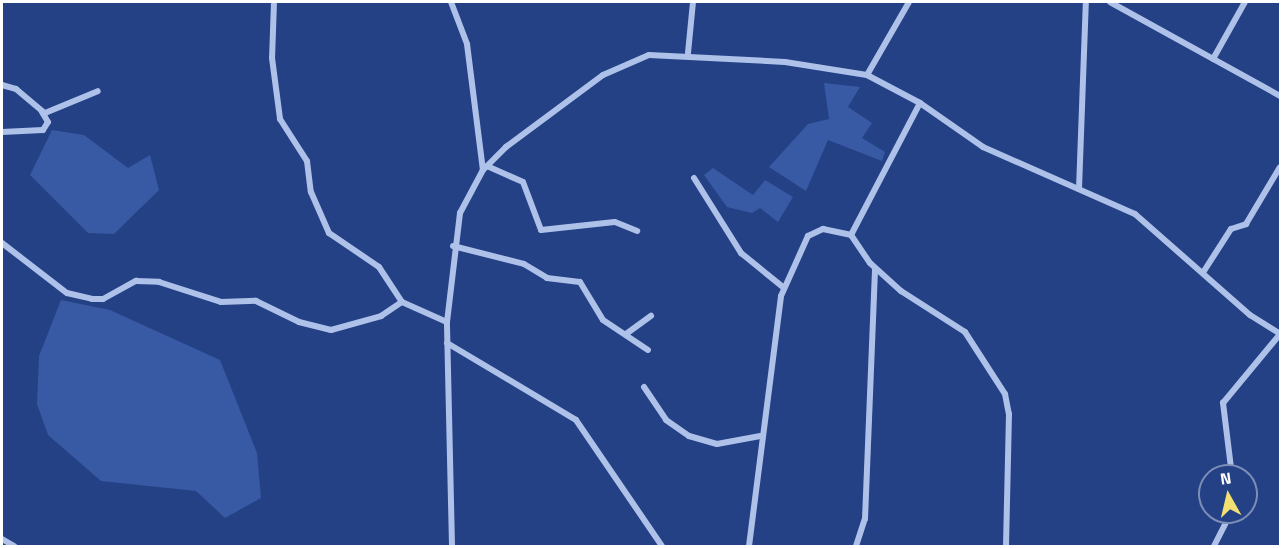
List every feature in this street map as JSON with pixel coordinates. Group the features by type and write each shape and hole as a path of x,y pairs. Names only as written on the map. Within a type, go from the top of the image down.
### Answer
{"street":[{"path":"274,2 272,58 280,119 307,161 319,213 341,244 392,279 402,302 447,322"},
{"path":"451,2 467,44 485,168"},
{"path":"688,53 693,2"},
{"path":"867,75 909,2"},
{"path":"1079,189 1086,2"},
{"path":"1110,2 1281,96"},
{"path":"1213,59 1245,2"},
{"path":"452,546 447,322 453,246 460,213 485,168 603,75 649,55 688,53 867,75 920,103 983,147 1135,214 1204,271 1250,315 1280,334 1223,403 1231,464"},
{"path":"2,85 16,88 40,110 48,122 43,130 2,132"},
{"path":"40,110 54,112 98,91"},
{"path":"851,235 920,103"},
{"path":"1204,271 1231,229 1246,224 1281,167"},
{"path":"485,168 524,182 541,230 615,222 637,231"},
{"path":"694,178 741,254 784,288"},
{"path":"749,546 760,436 784,288 808,236 823,229 851,235 875,268 965,332 1005,393 1009,414 1006,546"},
{"path":"2,243 67,292 92,299 103,299 136,281 159,282 221,302 256,301 299,322 331,330 381,316 402,302"},
{"path":"453,246 524,264 547,278 580,282 596,313 648,350"},
{"path":"855,546 865,519 875,268"},
{"path":"626,334 651,316"},
{"path":"447,343 576,420 662,546"},
{"path":"644,387 666,420 689,436 717,444 760,436"},
{"path":"1214,546 1225,524"},
{"path":"2,538 14,546"}],"shaded area":[{"path":"824,83 860,87 848,107 872,123 862,138 885,152 882,161 828,140 806,191 769,167 808,124 829,119"},
{"path":"52,130 84,135 128,168 150,155 159,190 114,234 88,233 30,175"},
{"path":"713,168 753,195 765,180 793,197 778,222 760,208 752,213 727,207 704,175"},
{"path":"61,300 110,310 220,360 257,453 261,498 225,518 196,491 101,481 48,435 37,404 39,356"}]}
